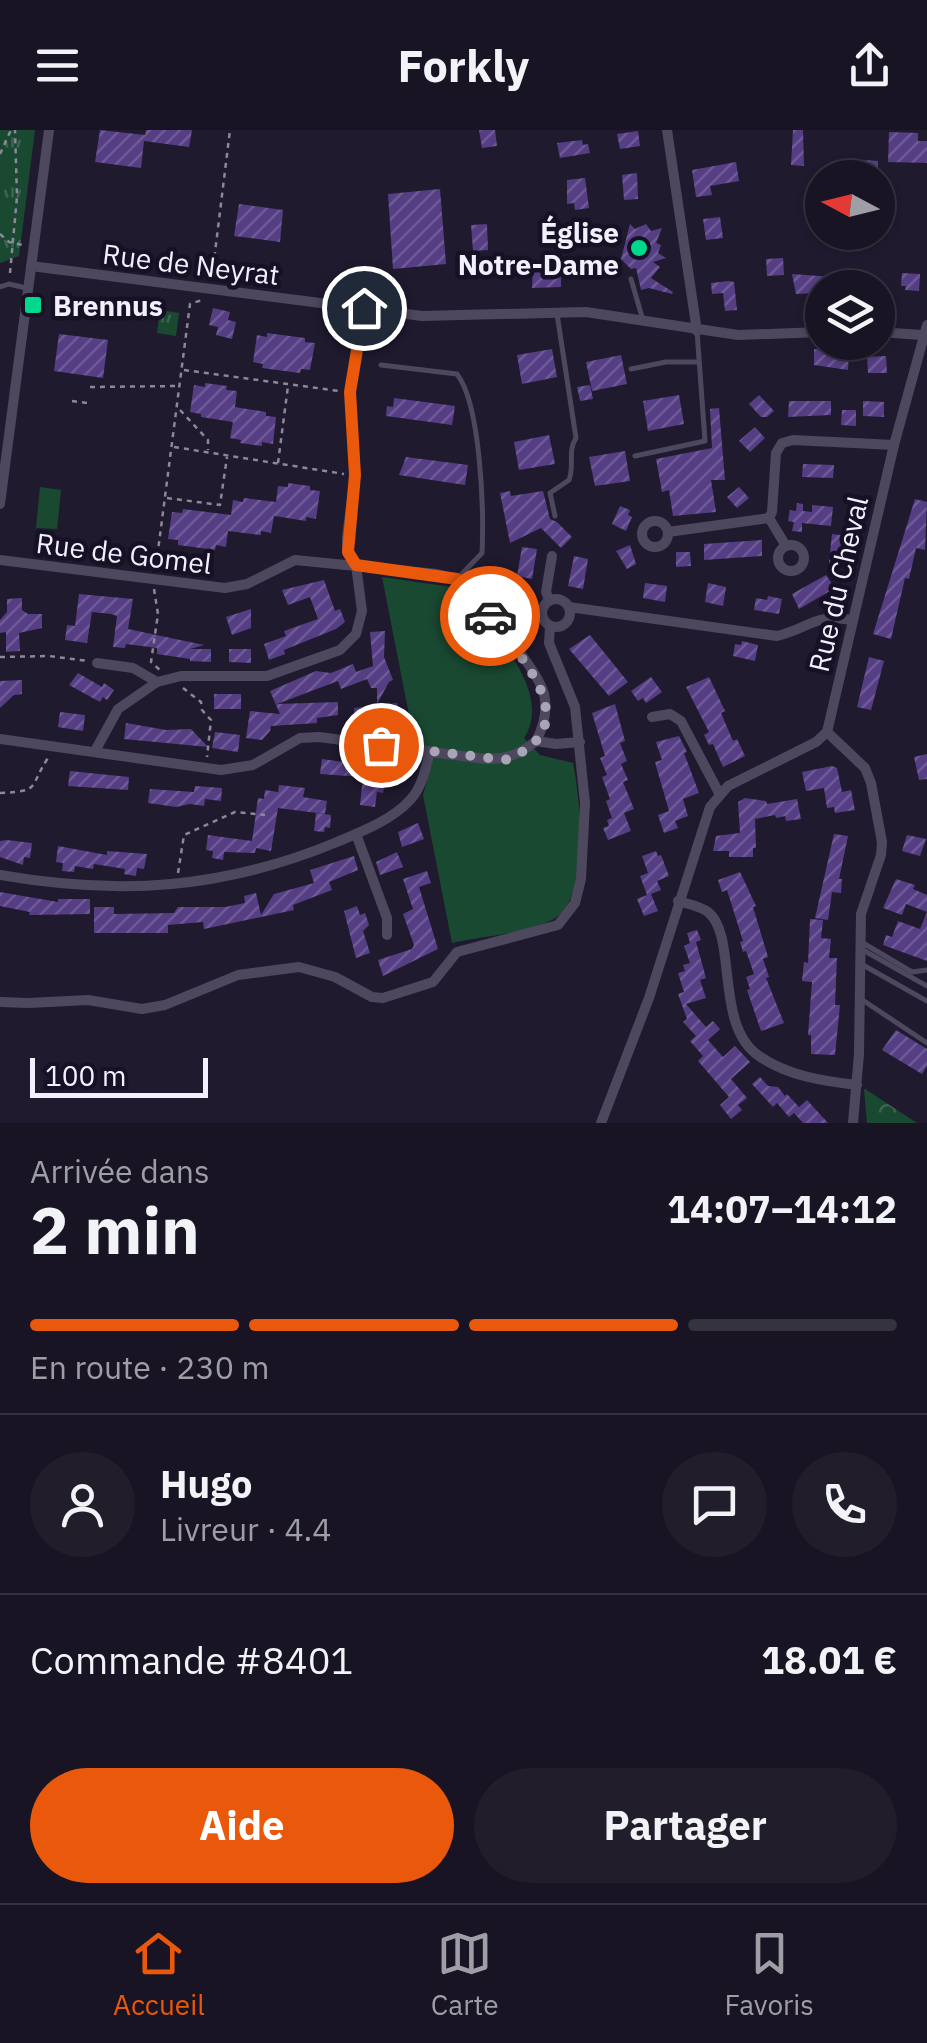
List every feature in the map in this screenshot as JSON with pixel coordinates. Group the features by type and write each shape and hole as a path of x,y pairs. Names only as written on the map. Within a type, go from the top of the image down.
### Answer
{"street":[{"path":"0,504 50,130"},
{"path":"666,130 697,331"},
{"name":"Rue de Neyrat","path":"31,266 422,316 556,310 738,335 805,333"},
{"path":"95,752 118,710 157,682 170,678 267,676 340,650 356,634 362,616 356,565 348,552 346,537 355,475 350,392 364,308"},
{"path":"895,331 925,330"},
{"name":"Rue du Cheval","path":"827,732 894,444 925,330"},
{"path":"769,518 776,453 782,443 793,440 894,444"},
{"path":"668,532 769,518"},
{"path":"769,518 786,546"},
{"path":"0,1002 88,1000 128,1008 154,1008 238,975 282,968 312,969 372,997 384,998 433,982 457,952 558,925 569,914 581,879 585,802 571,694 550,643 550,626 542,616 552,556"},
{"name":"Rue de Gomel","path":"0,560 225,588 247,584 295,560 457,579"},
{"path":"0,739 222,770 253,766 300,738 319,737 505,760 521,754 544,727 546,707 540,681 457,579"},
{"path":"547,602 562,600 570,616 564,624 550,626"},
{"path":"568,606 777,636 820,618 852,620"},
{"path":"97,662 134,668 157,682"},
{"path":"652,717 670,714 681,721 719,794"},
{"path":"602,1123 648,998 702,826 719,794 816,742 827,732 866,768 880,822 881,855 864,897 857,1086 852,1123"},
{"path":"536,741 580,742"},
{"path":"0,876 74,886 176,885 284,862 356,834 410,802 430,751"},
{"path":"356,834 388,918 386,935"},
{"path":"678,901 705,909 712,916 720,934 736,1022 756,1055 796,1074 857,1086"}],"lane":[{"path":"631,279 642,320"},
{"path":"0,287 9,284 29,288"},
{"path":"555,516 550,493 569,480 573,466 570,448 576,438 556,310"},
{"path":"636,456 704,441 697,331"},
{"path":"630,369 666,362 699,362"},
{"path":"381,365 457,374 464,382 484,522 482,553 457,579"},
{"path":"860,945 912,972 927,970"},
{"path":"860,945 927,986"},
{"path":"860,964 927,1002"},
{"path":"858,998 927,1043"}],"path":[{"path":"0,154 13,130"},
{"path":"9,284 18,198 13,130"},
{"path":"206,768 212,720 202,710 201,702 150,662 158,614 153,580 190,304 209,298 230,130"},
{"path":"0,234 33,251"},
{"path":"184,370 350,392"},
{"path":"278,464 288,384"},
{"path":"90,387 180,386"},
{"path":"72,401 87,403"},
{"path":"178,408 208,440 208,452"},
{"path":"172,447 355,475"},
{"path":"166,498 220,505 226,457"},
{"path":"457,579 526,592 547,602"},
{"path":"0,657 49,656 97,662"},
{"path":"0,793 27,792 36,784 52,746"},
{"path":"176,885 184,835 235,812 265,815"}],"green space":[{"path":"0,130 35,130 19,256 0,263"},
{"path":"160,310 179,313 176,336 157,333"},
{"path":"40,487 61,490 57,529 36,528"},
{"path":"382,577 459,588 506,648 527,684 531,721 524,738 540,755 573,763 580,823 578,871 565,909 552,920 516,932 452,943 423,795 430,770 414,740"},
{"path":"865,1089 917,1123 867,1123"}],"building":[{"path":"100,130 145,135 146,130 192,130 189,147 144,141 141,168 95,162"},
{"path":"479,130 495,130 497,146 482,148"},
{"path":"793,130 803,130 804,166 791,165"},
{"path":"638,131 640,146 620,149 617,134"},
{"path":"889,132 918,133 918,141 927,141 927,163 888,160"},
{"path":"582,140 583,145 588,144 590,153 560,158 557,143"},
{"path":"736,162 739,181 710,186 712,195 696,197 692,170"},
{"path":"637,173 638,199 624,200 622,175"},
{"path":"585,178 589,208 575,210 574,203 567,204 567,180"},
{"path":"440,189 446,264 393,269 388,194"},
{"path":"239,204 283,210 280,242 234,236"},
{"path":"720,217 723,238 706,240 703,219"},
{"path":"487,224 488,250 473,251 471,225"},
{"name":"Église Notre-Dame","path":"630,224 635,229 646,224 651,231 662,228 656,243 661,245 658,253 666,258 653,262 660,267 651,278 672,294 649,288 641,290 636,268 631,269 621,259"},
{"path":"783,258 784,275 767,276 766,259"},
{"path":"533,269 561,269 561,287 532,288"},
{"path":"902,273 920,274 919,291 901,286"},
{"path":"792,274 805,275 805,294 796,294"},
{"path":"734,282 737,310 725,311 723,293 712,294 711,283"},
{"path":"213,308 230,312 228,320 236,322 232,339 216,335 218,327 209,325"},
{"path":"267,333 315,343 310,370 301,369 300,373 262,368 263,364 253,362 257,335 267,337"},
{"path":"59,334 108,340 103,378 54,371"},
{"path":"552,349 557,377 522,384 517,355"},
{"path":"621,355 627,384 592,391 586,362"},
{"path":"814,360 849,360 848,370 814,365"},
{"path":"867,360 886,360 887,373 868,373"},
{"path":"205,383 237,391 235,407 276,417 273,444 240,443 241,440 230,438 233,422 190,412 194,385 205,387"},
{"path":"590,385 593,399 580,401 577,387"},
{"path":"679,395 684,424 648,431 643,401"},
{"path":"759,395 774,411 767,417 761,417 749,404"},
{"path":"394,398 455,406 452,425 386,416 387,406 393,407"},
{"path":"789,401 831,401 831,415 788,417"},
{"path":"863,401 884,402 884,417 863,416"},
{"path":"719,408 725,480 711,480 716,512 673,516 669,490 662,492 656,459 712,448 710,409"},
{"path":"842,410 856,410 856,426 841,425"},
{"path":"755,427 765,438 750,452 739,441"},
{"path":"549,435 555,464 519,470 514,442"},
{"path":"625,451 630,481 595,486 589,457"},
{"path":"406,457 468,465 465,485 399,475"},
{"path":"803,464 834,465 833,478 802,477"},
{"path":"288,483 320,491 316,519 274,516 271,533 228,531 226,547 216,545 215,550 178,545 178,540 168,539 172,512 182,513 183,509 231,515 233,500 276,502 278,486 288,487"},
{"path":"739,487 749,498 737,508 727,497"},
{"path":"510,491 511,496 543,491 550,519 572,537 561,548 541,528 510,543 500,493"},
{"path":"915,499 927,502 925,550 916,548 891,639 873,634"},
{"path":"797,503 803,504 803,511 812,512 812,505 833,507 831,526 802,523 802,532 792,531 794,522 788,521 790,510 796,511"},
{"path":"620,506 630,510 628,515 632,517 626,531 612,524"},
{"path":"832,534 848,536 844,565 829,563"},
{"path":"762,540 762,556 704,560 704,544"},
{"path":"630,545 636,564 627,569 616,551"},
{"path":"522,547 537,549 532,579 517,576"},
{"path":"676,552 690,552 691,566 676,567"},
{"path":"574,556 588,559 583,589 568,586"},
{"path":"826,575 835,588 799,609 792,594"},
{"path":"324,580 335,611 340,609 345,622 269,660 264,644 286,636 284,631 318,619 310,597 288,605 282,590"},
{"path":"645,583 667,586 665,602 643,598"},
{"path":"708,583 726,587 723,606 705,602"},
{"path":"79,594 133,599 128,629 204,645 190,649 211,649 211,662 157,654 157,648 126,644 125,648 113,647 117,616 111,614 92,612 87,643 65,640 67,625 75,626"},
{"path":"768,596 782,599 779,614 754,610 756,598 767,600"},
{"path":"22,598 22,610 42,614 42,628 19,633 20,651 6,652 6,632 0,633 0,620 7,612 7,599"},
{"path":"251,609 251,628 232,635 226,617"},
{"path":"385,631 384,657 393,680 377,704 377,688 371,688 367,679 341,689 338,681 277,704 338,702 338,715 317,718 317,723 271,726 262,740 246,738 250,711 280,714 270,691 316,671 331,673 353,664 356,672 373,666 370,632"},
{"path":"590,635 628,682 609,696 569,649"},
{"path":"742,641 758,645 755,661 733,656 735,644 741,645"},
{"path":"229,649 251,649 251,663 229,662"},
{"path":"869,657 884,661 871,710 857,707"},
{"path":"78,673 114,690 107,700 103,697 100,702 69,685"},
{"path":"651,677 662,692 646,703 643,698 638,701 631,691"},
{"path":"709,677 725,711 721,713 733,741 737,739 745,756 723,767 713,744 709,745 704,735 709,732 686,687"},
{"path":"22,680 22,694 14,695 0,708 0,681"},
{"path":"214,694 241,694 241,709 214,709"},
{"path":"397,703 400,726 355,723 354,708"},
{"path":"615,704 625,741 620,743 627,761 621,764 628,780 623,782 634,809 624,813 631,831 608,840 603,828 609,826 607,820 612,818 602,777 607,775 600,758 605,756 592,713"},
{"path":"60,712 85,715 83,731 58,727"},
{"path":"126,723 166,730 191,729 208,747 124,739"},
{"path":"215,732 240,735 238,752 212,748"},
{"path":"679,736 699,793 683,799 688,816 675,821 678,828 664,833 658,815 669,811 655,762 662,760 656,742"},
{"path":"927,754 927,779 919,780 914,757"},
{"path":"322,759 381,767 379,779 385,780 383,793 377,792 375,807 360,805 363,777 320,774"},
{"path":"837,768 842,792 851,790 855,810 835,813 834,807 827,808 824,788 806,791 802,772"},
{"path":"70,771 129,777 128,790 68,786"},
{"path":"279,785 305,788 303,797 327,801 325,814 278,808 271,851 256,848 255,853 224,852 223,860 212,858 213,851 206,850 208,835 252,841 258,798 264,799 265,790 278,792"},
{"path":"195,786 222,788 221,801 205,799 204,806 176,807 148,803 150,789 194,792"},
{"path":"745,798 767,804 797,799 801,819 786,821 785,816 775,815 755,819 753,857 729,857 729,851 713,851 716,836 740,833 738,802"},
{"path":"316,813 331,815 330,828 325,827 324,832 314,831"},
{"path":"418,823 424,839 402,847 398,832"},
{"path":"834,834 848,836 839,879 841,893 832,892 828,920 815,918"},
{"path":"907,835 926,839 920,856 902,851"},
{"path":"0,841 32,843 30,858 24,857 23,865 0,857"},
{"path":"58,846 107,855 107,851 147,854 144,869 137,868 136,876 124,874 125,869 94,864 93,869 75,866 74,872 62,871 63,863 56,862"},
{"path":"656,851 669,876 657,881 661,890 651,894 658,911 644,916 637,899 647,895 640,876 648,873 642,856"},
{"path":"397,852 403,867 380,875 376,862"},
{"path":"354,856 358,870 329,882 332,890 293,905 294,910 204,929 203,922 168,925 168,933 94,933 94,907 114,907 114,914 174,913 178,907 245,903 244,896 256,893 261,915 274,894 314,883 310,870"},
{"path":"427,871 431,883 419,887 438,949 383,976 378,960 414,945 403,914 413,909 403,879"},
{"path":"740,872 756,906 753,907 768,957 763,959 769,977 766,978 784,1023 761,1031 747,990 750,989 746,977 754,974 746,951 743,952 727,890 722,892 718,880"},
{"path":"896,879 915,885 913,889 927,895 927,912 906,904 902,915 883,908"},
{"path":"0,892 58,902 90,899 90,914 29,915 30,912 0,906"},
{"path":"357,906 360,915 365,913 369,925 363,931 370,953 356,958 344,911"},
{"path":"927,912 927,961 883,945 886,935 892,937 898,921 920,929"},
{"path":"810,919 823,920 821,938 831,939 829,958 837,958 835,1005 840,1005 835,1055 811,1054 808,1035 812,982 802,981 804,962 808,963"},
{"path":"697,930 701,940 696,942 706,978 700,980 706,998 686,1004 706,1027 713,1021 720,1029 708,1040 723,1057 735,1046 750,1062 731,1079 747,1098 738,1105 742,1110 731,1119 720,1105 729,1097 698,1061 703,1056 690,1041 696,1036 683,1022 687,1019 678,994 684,992 678,973 690,963 684,946 690,943 687,933"},
{"path":"896,1030 927,1049 927,1066 922,1074 882,1050"},
{"path":"760,1077 768,1086 778,1087 799,1107 807,1100 828,1123 803,1123 794,1113 789,1117 777,1103 773,1107 752,1084"}],"way so far":[{"path":"381,745 505,760 521,754 536,741 544,727 546,707 540,681 490,616"}],"place":[{"name":"Église Notre-Dame","path":"639,248"},
{"name":"Brennus","path":"33,305"}],"route":[{"path":"364,308 350,392 355,475 346,537 348,552 356,565 457,579 490,616"}]}
